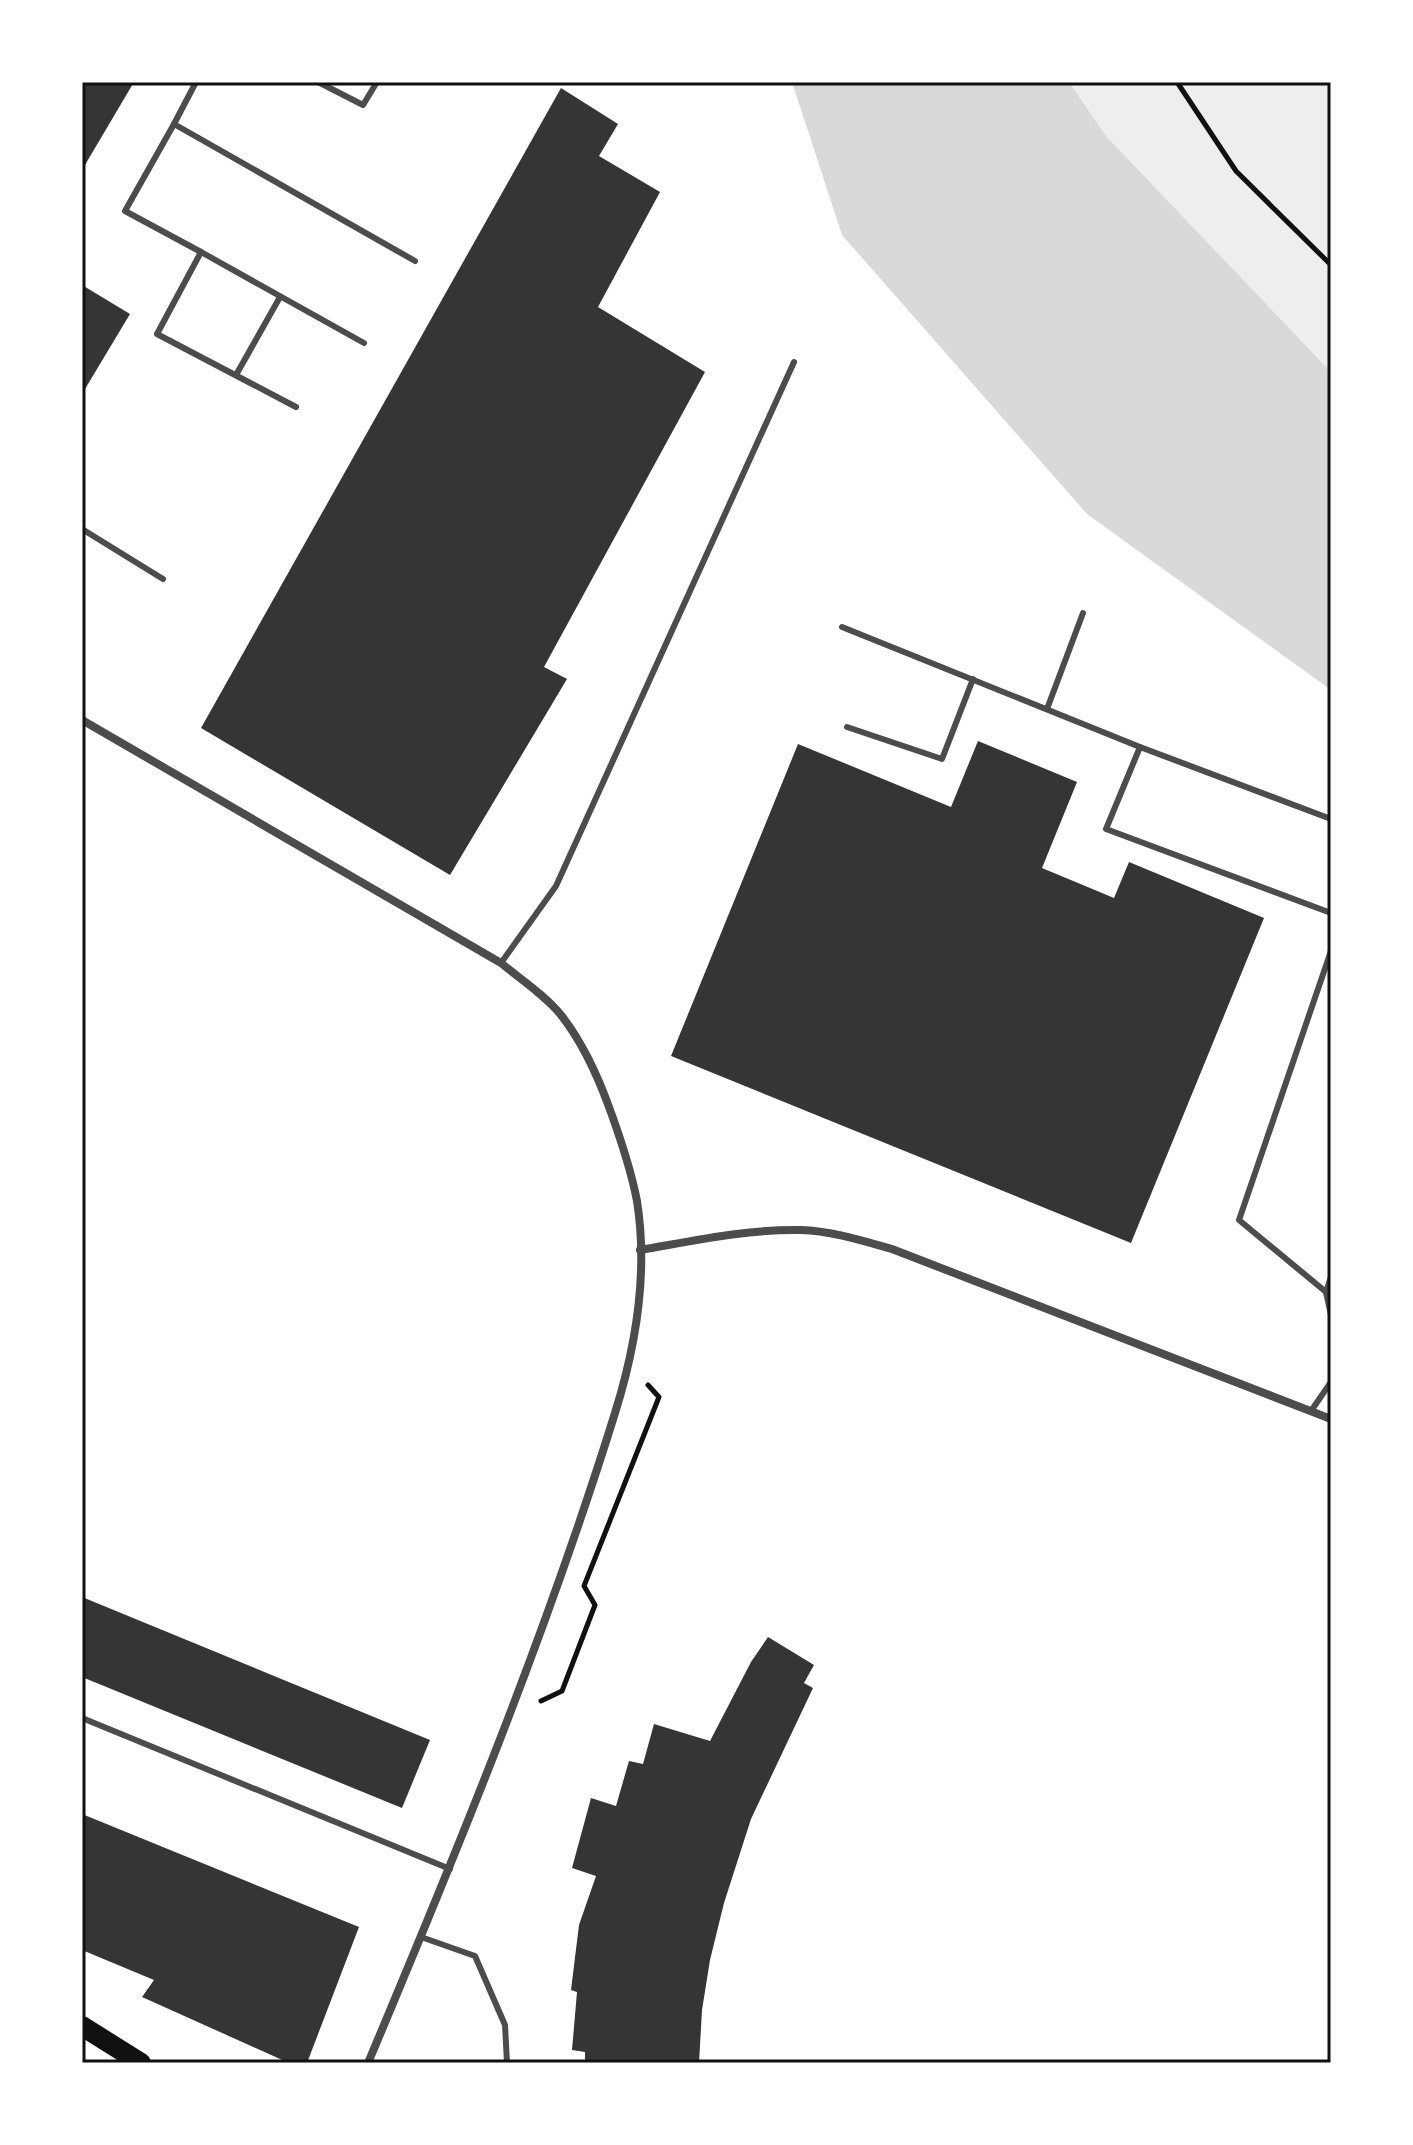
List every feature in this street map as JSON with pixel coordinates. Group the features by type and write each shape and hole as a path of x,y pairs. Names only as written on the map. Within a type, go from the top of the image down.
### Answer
{"main road":[{"path":"82,2026 141,2063"}],"street":[{"path":"82,720 501,963 560,1014 593,1064 618,1131 636,1201 640,1250 638,1308 623,1388 548,1613 450,1869 368,2063"},
{"path":"640,1250 741,1233 803,1230 847,1237 892,1249 1331,1419"}],"lane":[{"path":"196,82 125,211 364,343"},
{"path":"318,82 363,105 377,82"},
{"path":"174,124 415,261"},
{"path":"201,252 157,334 296,407"},
{"path":"236,375 280,297"},
{"path":"501,963 556,886 794,362"},
{"path":"82,529 163,579"},
{"path":"1047,709 1083,613"},
{"path":"842,627 1140,747 1331,819"},
{"path":"847,727 942,759 973,679"},
{"path":"1140,747 1106,829 1331,913"},
{"path":"1326,1292 1239,1220 1331,951"},
{"path":"1331,1277 1326,1292 1331,1315"},
{"path":"1311,1411 1331,1382"},
{"path":"82,1718 450,1869"},
{"path":"421,1937 475,1956 505,2025 507,2063"}],"path":[{"path":"1177,82 1236,171 1331,265"}],"shaded area":[{"path":"792,82 1069,82 1106,136 1331,372 1331,690 1087,514 842,235"},
{"path":"1069,82 1331,82 1331,372 1106,136"}],"building":[{"path":"82,82 134,82 82,170"},
{"path":"561,88 618,124 599,156 660,192 598,307 705,372 544,667 567,679 450,875 201,728"},
{"path":"82,285 130,314 85,389 82,388"},
{"path":"978,741 1077,782 1042,868 1114,898 1129,862 1264,918 1131,1243 671,1056 798,744 951,807"},
{"path":"82,1597 430,1740 402,1808 82,1677"},
{"path":"768,1637 814,1665 804,1683 813,1688 751,1819 724,1903 702,2010 699,2063 585,2063 585,2052 572,2050 577,1992 571,1990 579,1925 596,1876 572,1868 591,1798 616,1806 629,1761 643,1764 654,1724 710,1741 751,1662"},
{"path":"82,1814 359,1927 307,2063 289,2063 142,1997 154,1980 82,1950"}]}
